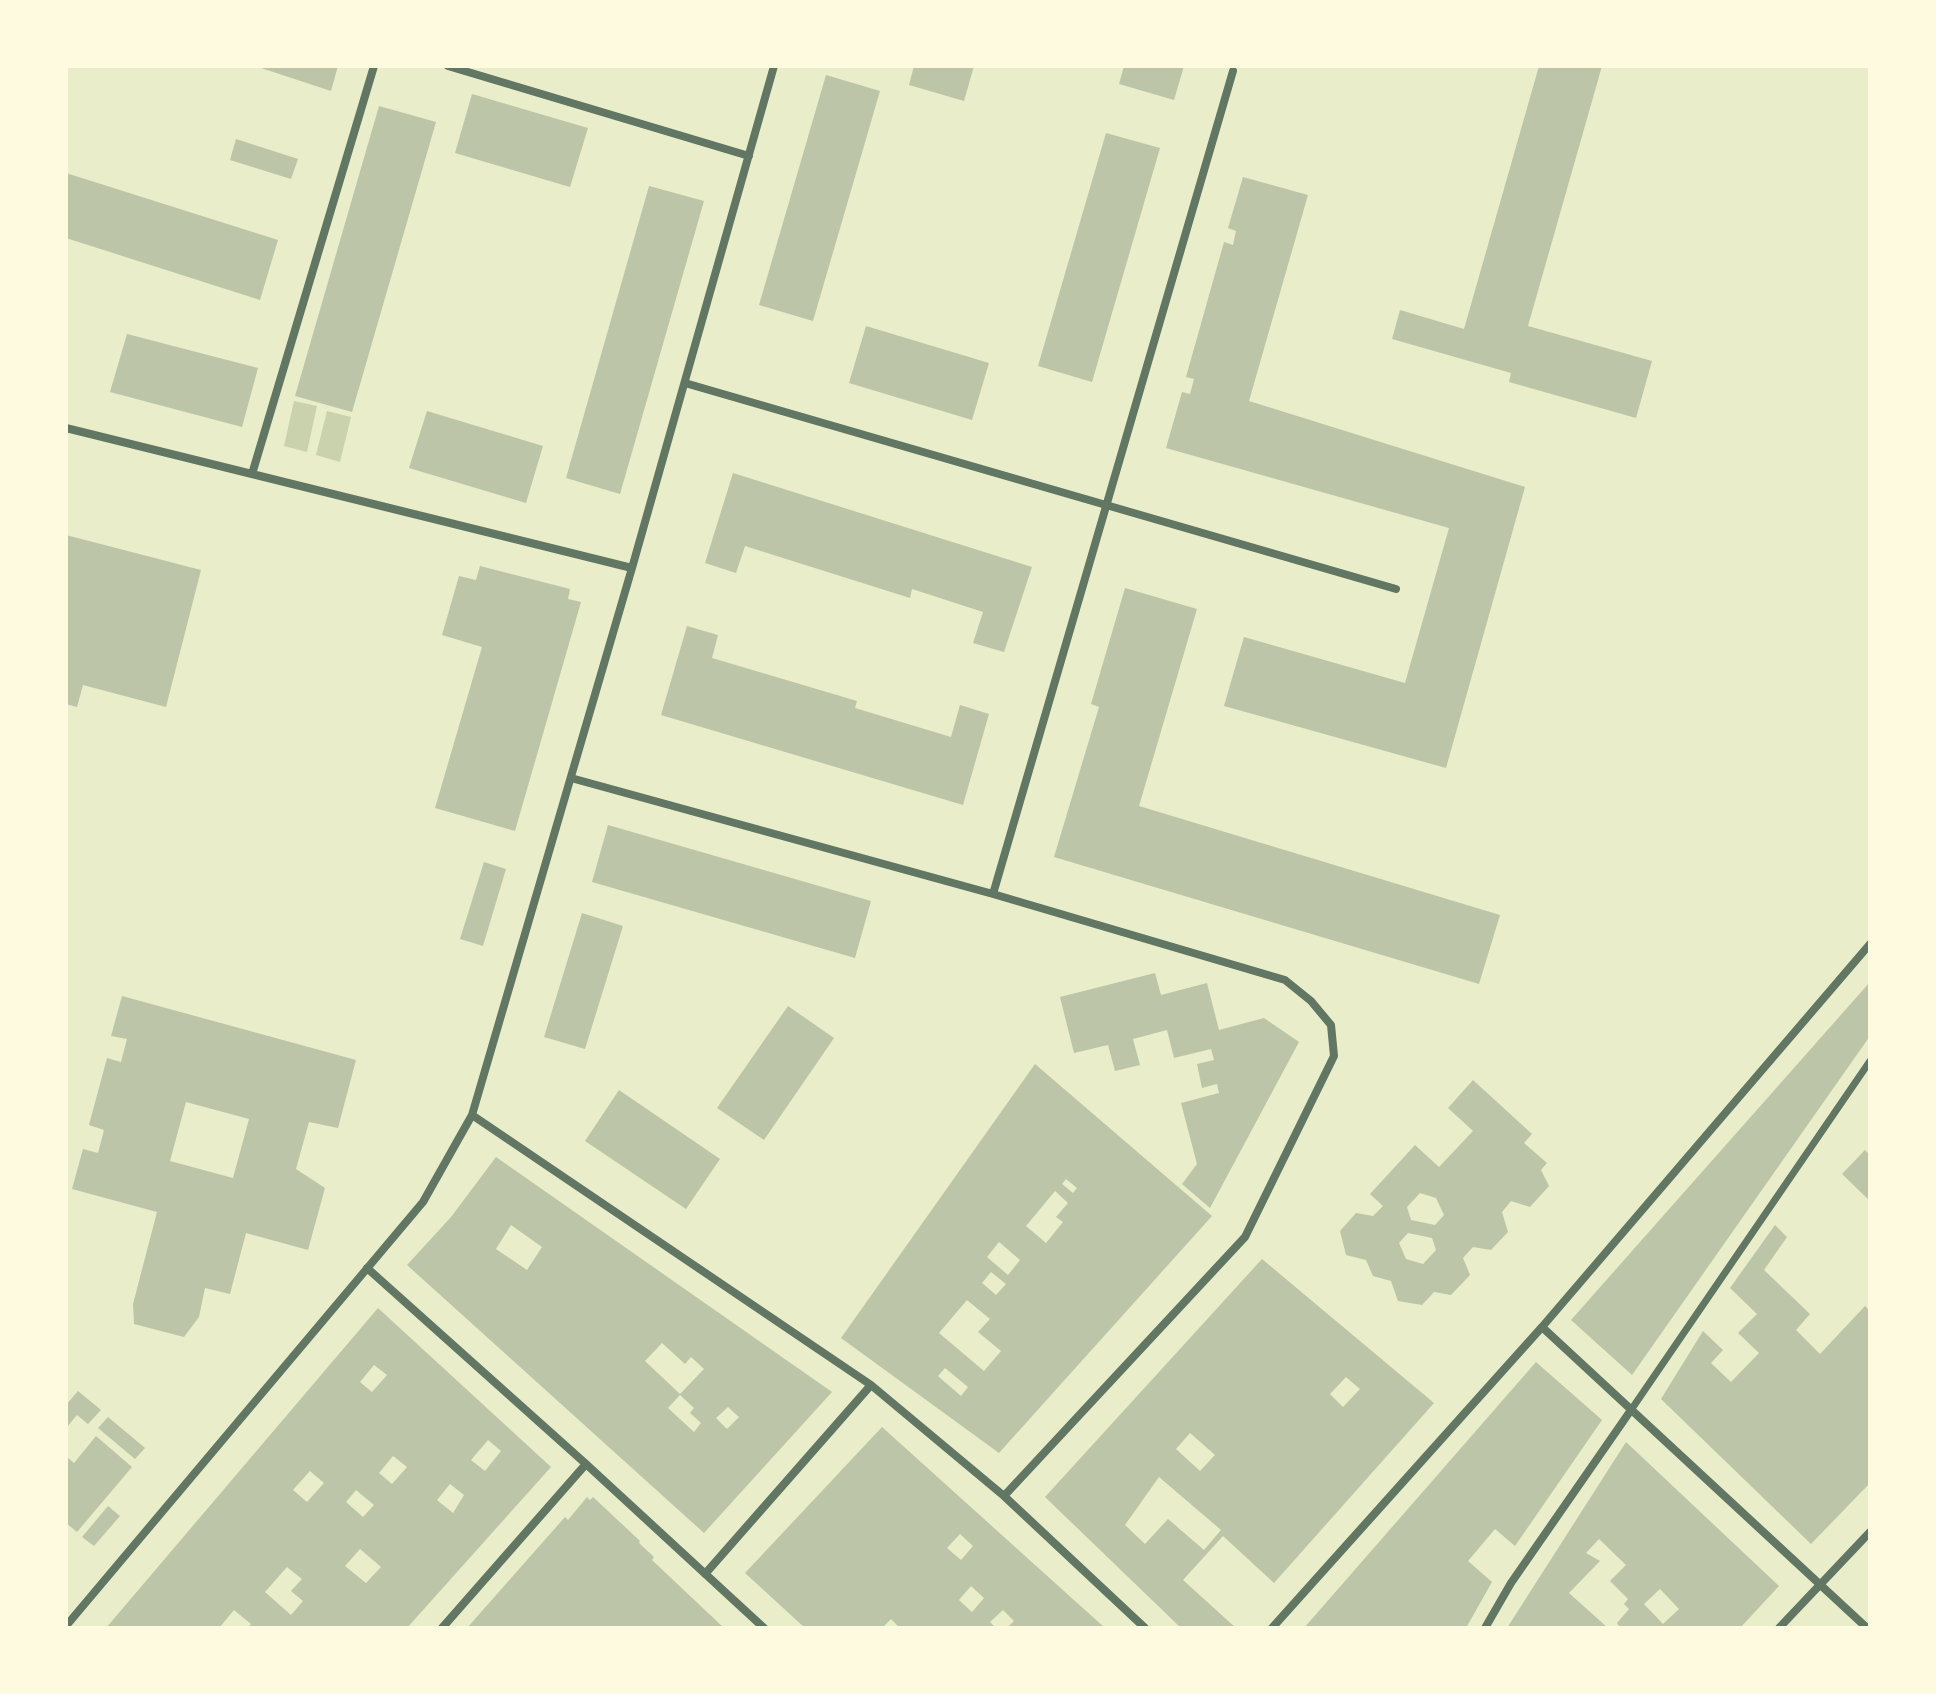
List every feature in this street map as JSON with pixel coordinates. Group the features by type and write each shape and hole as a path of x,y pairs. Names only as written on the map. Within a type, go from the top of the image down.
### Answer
{"street":[{"path":"252,474 374,66"},
{"path":"448,66 749,156"},
{"path":"66,1626 423,1202 472,1115 632,568 774,66"},
{"path":"993,894 1233,71"},
{"path":"685,383 1396,589"},
{"path":"66,428 632,568"},
{"path":"571,778 993,894 1285,980 1311,1001 1331,1025 1334,1056 1245,1237 1004,1496"},
{"path":"1272,1628 1542,1327 1870,944"},
{"path":"1485,1628 1511,1583 1870,1061"},
{"path":"472,1115 871,1385 1004,1496 1145,1628"},
{"path":"367,1268 764,1628"},
{"path":"1542,1327 1867,1628"},
{"path":"705,1574 871,1385"},
{"path":"442,1628 586,1464"},
{"path":"1779,1628 1870,1532"}],"green space":[{"path":"294,401 317,406 307,452 284,446"},
{"path":"327,411 351,417 340,462 316,455"}],"building":[{"path":"255,66 338,66 331,91"},
{"path":"914,66 974,66 964,101 909,85"},
{"path":"1124,66 1184,66 1174,100 1119,84"},
{"path":"1539,66 1602,66 1528,326 1652,361 1636,418 1509,382 1511,373 1392,339 1400,310 1464,329"},
{"path":"826,75 880,91 813,321 759,305"},
{"path":"472,94 588,128 570,187 455,153"},
{"path":"379,106 436,122 352,412 295,396"},
{"path":"1106,133 1160,148 1092,382 1038,366"},
{"path":"236,139 298,159 291,179 230,160"},
{"path":"66,173 278,240 260,300 66,238"},
{"path":"1243,177 1308,195 1249,401 1525,487 1446,768 1224,706 1244,637 1405,683 1449,528 1166,448 1182,392 1190,394 1194,379 1186,377 1224,242 1233,245 1236,231 1228,228"},
{"path":"649,186 704,201 620,494 566,478"},
{"path":"866,326 989,363 972,420 849,383"},
{"path":"127,334 258,368 242,427 110,392"},
{"path":"427,411 543,446 526,503 409,468"},
{"path":"733,473 1032,567 1004,652 973,643 983,612 912,589 910,598 745,546 736,573 705,563"},
{"path":"66,535 201,570 166,707 83,685 77,707 66,704"},
{"path":"480,566 570,589 568,599 581,602 515,831 435,808 482,647 442,635 459,576 476,580"},
{"path":"1125,588 1197,609 1139,806 1500,915 1479,984 1054,857 1099,707 1091,704"},
{"path":"687,626 718,635 712,658 857,701 855,708 951,737 960,705 989,714 963,805 661,715"},
{"path":"608,825 871,901 855,958 592,882"},
{"path":"484,862 506,869 483,946 460,939"},
{"path":"582,913 623,926 585,1049 544,1037"},
{"path":"1155,973 1161,995 1207,983 1219,1030 1264,1018 1299,1042 1210,1208 1182,1184 1197,1164 1181,1103 1219,1093 1217,1084 1202,1088 1197,1064 1214,1060 1211,1049 1174,1058 1167,1030 1133,1039 1140,1065 1115,1071 1108,1045 1074,1053 1060,997"},
{"path":"1870,982 1870,1036 1632,1375 1571,1320"},
{"path":"122,996 356,1060 338,1128 309,1122 296,1169 325,1188 308,1250 246,1233 230,1294 205,1288 199,1317 184,1337 134,1324 133,1304 157,1212 72,1189 83,1149 98,1153 104,1130 89,1125 107,1058 121,1062 127,1039 111,1036","holes":["186,1102 249,1119 233,1178 170,1161"]},
{"path":"788,1006 834,1038 764,1140 717,1108"},
{"path":"1035,1064 1212,1216 999,1453 841,1338","holes":["1066,1179 1077,1188 1073,1193 1062,1184","1055,1191 1068,1203 1056,1217 1063,1222 1046,1243 1026,1226","999,1242 1020,1260 1008,1275 987,1257","991,1272 1006,1284 996,1295 982,1283","967,1300 990,1319 978,1332 1001,1351 984,1371 939,1333","945,1368 968,1387 961,1396 938,1376"]},
{"path":"1473,1080 1532,1134 1524,1143 1547,1163 1541,1170 1549,1186 1530,1207 1511,1201 1502,1212 1508,1232 1491,1250 1473,1247 1463,1258 1470,1275 1451,1295 1434,1292 1422,1305 1398,1301 1391,1281 1373,1276 1366,1260 1346,1255 1340,1231 1356,1213 1373,1216 1383,1206 1370,1194 1415,1145 1439,1167 1473,1131 1448,1108","holes":["1420,1193 1436,1198 1444,1215 1435,1225 1411,1220 1407,1207","1408,1233 1432,1238 1436,1250 1423,1264 1406,1259 1399,1243"]},
{"path":"619,1090 720,1159 686,1209 585,1141"},
{"path":"1865,1150 1870,1155 1870,1201 1842,1174"},
{"path":"496,1157 832,1392 704,1533 407,1265 451,1217","holes":["511,1225 542,1247 527,1270 496,1249","662,1343 685,1364 691,1357 704,1369 680,1394 645,1361","680,1395 694,1408 690,1413 701,1423 694,1432 668,1408","728,1407 739,1417 727,1429 716,1418"]},
{"path":"1775,1225 1787,1237 1764,1270 1810,1314 1796,1330 1820,1354 1865,1306 1870,1311 1870,1483 1811,1544 1661,1399 1703,1331 1723,1350 1711,1363 1731,1382 1759,1353 1738,1333 1757,1314 1730,1288"},
{"path":"1262,1259 1434,1403 1274,1583 1223,1536 1183,1580 1236,1628 1181,1628 1045,1497","holes":["1346,1377 1360,1389 1343,1407 1330,1394","1190,1433 1215,1455 1200,1471 1176,1449","1159,1477 1221,1530 1204,1550 1168,1519 1145,1544 1125,1525"]},
{"path":"378,1308 551,1467 407,1628 248,1628 251,1624 234,1610 219,1628 106,1628","holes":["374,1365 387,1375 372,1392 360,1382","488,1440 501,1451 485,1471 471,1460","393,1456 407,1467 392,1484 379,1473","310,1471 324,1483 307,1502 293,1490","450,1484 464,1495 453,1513 437,1500","356,1490 374,1505 363,1517 346,1502","360,1549 381,1567 366,1583 345,1566","287,1567 302,1579 291,1591 303,1601 291,1615 265,1592"]},
{"path":"1536,1362 1602,1420 1515,1546 1495,1529 1468,1561 1492,1582 1466,1628 1304,1628"},
{"path":"78,1391 101,1410 88,1424 77,1415 66,1428 66,1405"},
{"path":"108,1417 145,1448 135,1459 98,1428"},
{"path":"882,1427 1105,1628 1007,1628 1014,1621 1003,1610 990,1622 996,1628 900,1628 891,1619 882,1628 805,1628 745,1573","holes":["960,1534 973,1546 961,1560 947,1548","971,1586 984,1598 972,1612 959,1600"]},
{"path":"96,1436 132,1467 77,1532 66,1523 66,1456 74,1463"},
{"path":"1626,1442 1779,1586 1740,1628 1617,1628 1617,1623 1629,1609 1624,1604 1628,1599 1610,1581 1626,1565 1599,1539 1586,1553 1600,1561 1569,1593 1608,1628 1507,1628","holes":["1660,1589 1679,1609 1663,1624 1644,1604"]},
{"path":"587,1497 590,1500 593,1497 640,1541 654,1557 652,1560 724,1628 467,1628 565,1517 568,1520"},
{"path":"108,1506 120,1516 94,1546 82,1537"}]}
